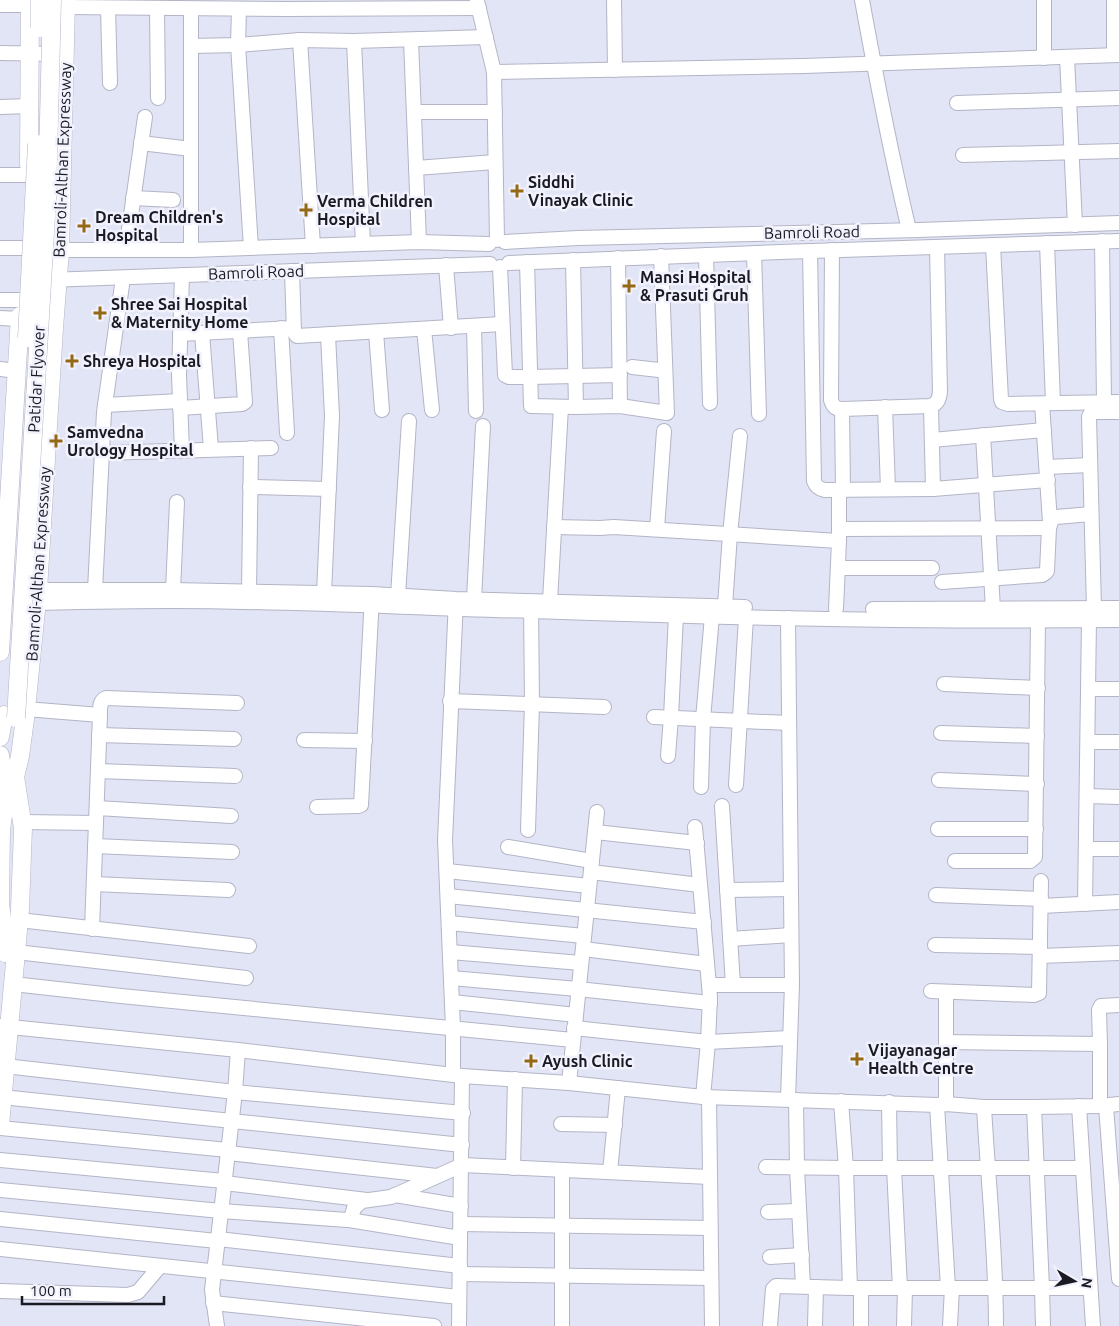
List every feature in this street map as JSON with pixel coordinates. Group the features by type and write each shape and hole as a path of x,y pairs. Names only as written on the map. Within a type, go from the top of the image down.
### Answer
{"main road":[{"name":"Bamroli-Althan Expressway","path":"0,652 8,370 20,319 20,300 27,248 30,52 33,2"},
{"name":"Patidar Flyover","path":"9,779 20,756 15,740 15,714 24,389 38,124 33,2"},
{"name":"Bamroli-Althan Expressway","path":"15,714 38,597 60,250 65,54 62,2"},
{"name":"Patidar Flyover","path":"0,737 15,714 47,199 62,2"},
{"path":"0,758 13,790 14,836 10,953 13,984 5,1027 5,1066 0,1127"},
{"path":"0,799 9,779"},
{"path":"0,1008 10,953 19,920 23,828 9,779"}],"street":[{"path":"614,0 616,70"},
{"path":"862,0 893,160 909,230"},
{"path":"1044,0 1044,58"},
{"path":"0,5 33,2"},
{"path":"62,2 108,8 135,4 157,8 187,6 478,4 494,72 497,242"},
{"path":"187,6 191,46 191,250"},
{"path":"235,6 251,248"},
{"path":"108,8 110,83"},
{"path":"157,8 158,98"},
{"path":"494,72 874,64 1116,55 1116,8"},
{"path":"191,46 238,45 300,40 354,41 486,37"},
{"path":"300,40 313,246"},
{"path":"411,40 419,242"},
{"path":"354,41 363,244"},
{"path":"0,53 65,54"},
{"path":"1067,57 1075,225"},
{"path":"956,103 1119,98"},
{"path":"0,107 29,106"},
{"path":"414,112 495,112"},
{"path":"126,250 145,117"},
{"path":"141,143 191,149"},
{"path":"963,155 1119,151"},
{"path":"416,168 495,162"},
{"path":"0,175 29,175"},
{"path":"133,198 173,200"},
{"name":"Bamroli Road","path":"0,248 191,250 1119,223"},
{"path":"1102,241 1104,402"},
{"name":"Bamroli Road","path":"23,279 124,278 661,256 1119,241"},
{"path":"497,242 509,244 512,257 499,264 486,256 487,247 497,242"},
{"path":"942,582 1042,575 1045,574 1048,567 1050,525 1044,430 1048,403 1047,243"},
{"path":"993,245 1002,402 1005,404 1119,402"},
{"path":"832,250 831,400 836,408 842,409 931,406 936,404 940,392 937,247"},
{"path":"810,251 814,481 816,486 820,489 841,490 933,489 986,485 1090,465"},
{"path":"754,253 759,414"},
{"path":"706,255 710,404"},
{"path":"527,262 531,406 620,406 667,413 661,256"},
{"path":"618,258 626,371 620,406"},
{"path":"573,260 576,407"},
{"path":"499,264 506,375 509,377 575,376 665,368"},
{"path":"446,265 451,328"},
{"path":"287,433 288,328 292,271"},
{"path":"182,275 179,375 182,450"},
{"path":"96,590 105,405 124,278"},
{"path":"0,300 56,300"},
{"path":"0,318 20,319 54,328"},
{"path":"180,334 288,328 297,336 502,324"},
{"path":"474,326 476,411"},
{"path":"424,329 432,410"},
{"path":"105,405 208,407 242,404 245,402 240,331"},
{"path":"376,332 382,410"},
{"path":"202,333 211,450"},
{"path":"324,593 332,410 328,334"},
{"path":"931,406 933,489"},
{"path":"550,602 561,407"},
{"path":"886,407 888,489"},
{"path":"836,610 842,409"},
{"path":"1085,904 1088,689 1092,614 1090,417 1091,413 1095,412 1119,412"},
{"path":"398,596 409,420"},
{"path":"474,599 483,426"},
{"path":"932,440 1044,430"},
{"path":"657,529 664,431"},
{"path":"983,435 993,609"},
{"path":"725,606 740,436"},
{"path":"248,592 251,448"},
{"path":"102,453 271,448"},
{"path":"250,487 329,490"},
{"path":"172,590 177,502"},
{"path":"1050,525 1052,519 1092,514"},
{"path":"554,527 600,528 614,526 730,534 839,535 1050,525"},
{"path":"838,568 932,568"},
{"path":"38,597 96,590 324,593 371,600 398,596 455,604 474,599 531,606 550,602 836,610 993,609 1092,614 1119,620"},
{"path":"38,597 174,601 371,600 531,606 676,615 1038,621 1092,614 1119,608"},
{"path":"316,807 361,805 371,600"},
{"path":"455,604 446,840 453,1028 463,1113 459,1326"},
{"path":"528,830 532,704 531,606"},
{"path":"668,756 676,615"},
{"path":"701,787 703,719 712,616"},
{"path":"736,784 746,617"},
{"path":"788,618 792,1099 802,1255 810,1287 816,1326"},
{"path":"955,860 1030,861 1035,856 1038,621"},
{"path":"944,684 1038,688"},
{"path":"1088,689 1119,689"},
{"path":"92,929 100,702 106,698 237,703"},
{"path":"450,701 604,707"},
{"path":"15,714 100,715"},
{"path":"654,717 789,723"},
{"path":"941,733 1037,736"},
{"path":"99,735 234,739"},
{"path":"304,740 365,741"},
{"path":"1088,742 1119,742"},
{"path":"98,771 235,776"},
{"path":"939,780 1037,784"},
{"path":"1087,796 1119,797"},
{"path":"722,806 733,985"},
{"path":"96,808 231,816"},
{"path":"569,1083 597,812"},
{"path":"22,822 96,823"},
{"path":"695,827 710,1003 706,1097 712,1326"},
{"path":"938,829 1036,829"},
{"path":"595,832 697,843"},
{"path":"95,846 232,852"},
{"path":"508,847 591,866 700,885"},
{"path":"1086,849 1119,849"},
{"path":"447,872 589,886"},
{"path":"931,991 1037,995 1040,991 1042,881"},
{"path":"94,884 228,890"},
{"path":"727,890 791,889"},
{"path":"936,895 1041,903 1085,904 1119,902"},
{"path":"448,896 704,922"},
{"path":"19,920 250,946"},
{"path":"449,923 583,949 707,964"},
{"path":"730,938 791,936"},
{"path":"936,945 1040,952 1119,953"},
{"path":"450,952 583,949"},
{"path":"10,953 246,978"},
{"path":"451,978 710,1003"},
{"path":"13,984 453,1028 574,1028 708,1042 790,1038"},
{"path":"709,985 792,985"},
{"path":"946,992 946,1042 941,1104 940,1168 950,1288 950,1326"},
{"path":"452,1002 574,1028"},
{"path":"1119,1005 1100,1008 1100,1044 1108,1105 1119,1279"},
{"path":"5,1027 238,1050 458,1075 569,1083 706,1097 889,1102 984,1107 1108,1105"},
{"path":"946,1042 1100,1044"},
{"path":"217,1326 212,1290 232,1121 238,1050"},
{"path":"5,1066 235,1092 463,1113"},
{"path":"513,1168 515,1079"},
{"path":"610,1172 618,1088"},
{"path":"2,1097 462,1144"},
{"path":"842,1101 856,1288 861,1326"},
{"path":"889,1102 892,1168 903,1288 904,1326"},
{"path":"1079,1106 1093,1326"},
{"path":"984,1107 996,1288 996,1326"},
{"path":"1034,1107 1043,1326"},
{"path":"561,1124 615,1125"},
{"path":"0,1127 438,1176"},
{"path":"0,1160 224,1182 367,1200"},
{"path":"349,1220 358,1204 362,1201 388,1198 462,1165 709,1177"},
{"path":"766,1167 1083,1168"},
{"path":"562,1170 562,1326"},
{"path":"0,1190 460,1231 562,1226 710,1228"},
{"path":"395,1195 461,1206"},
{"path":"768,1212 799,1211"},
{"path":"0,1219 217,1240 460,1270 562,1275 711,1278"},
{"path":"0,1249 459,1296"},
{"path":"770,1257 802,1255"},
{"path":"0,1291 128,1295 134,1294 141,1289 160,1266"},
{"path":"770,1326 774,1287 779,1286 856,1288 1090,1288"},
{"path":"214,1303 434,1326"}],"place":[{"name":"Siddhi Vinayak Clinic","path":"517,191"},
{"name":"Verma Children Hospital","path":"306,210"},
{"name":"Dream Children's Hospital","path":"84,226"},
{"name":"Mansi Hospital & Prasuti Gruh","path":"629,286"},
{"name":"Shree Sai Hospital & Maternity Home","path":"100,313"},
{"name":"Shreya Hospital","path":"72,361"},
{"name":"Samvedna Urology Hospital","path":"56,441"},
{"name":"Vijayanagar Health Centre","path":"857,1059"},
{"name":"Ayush Clinic","path":"531,1061"}]}
